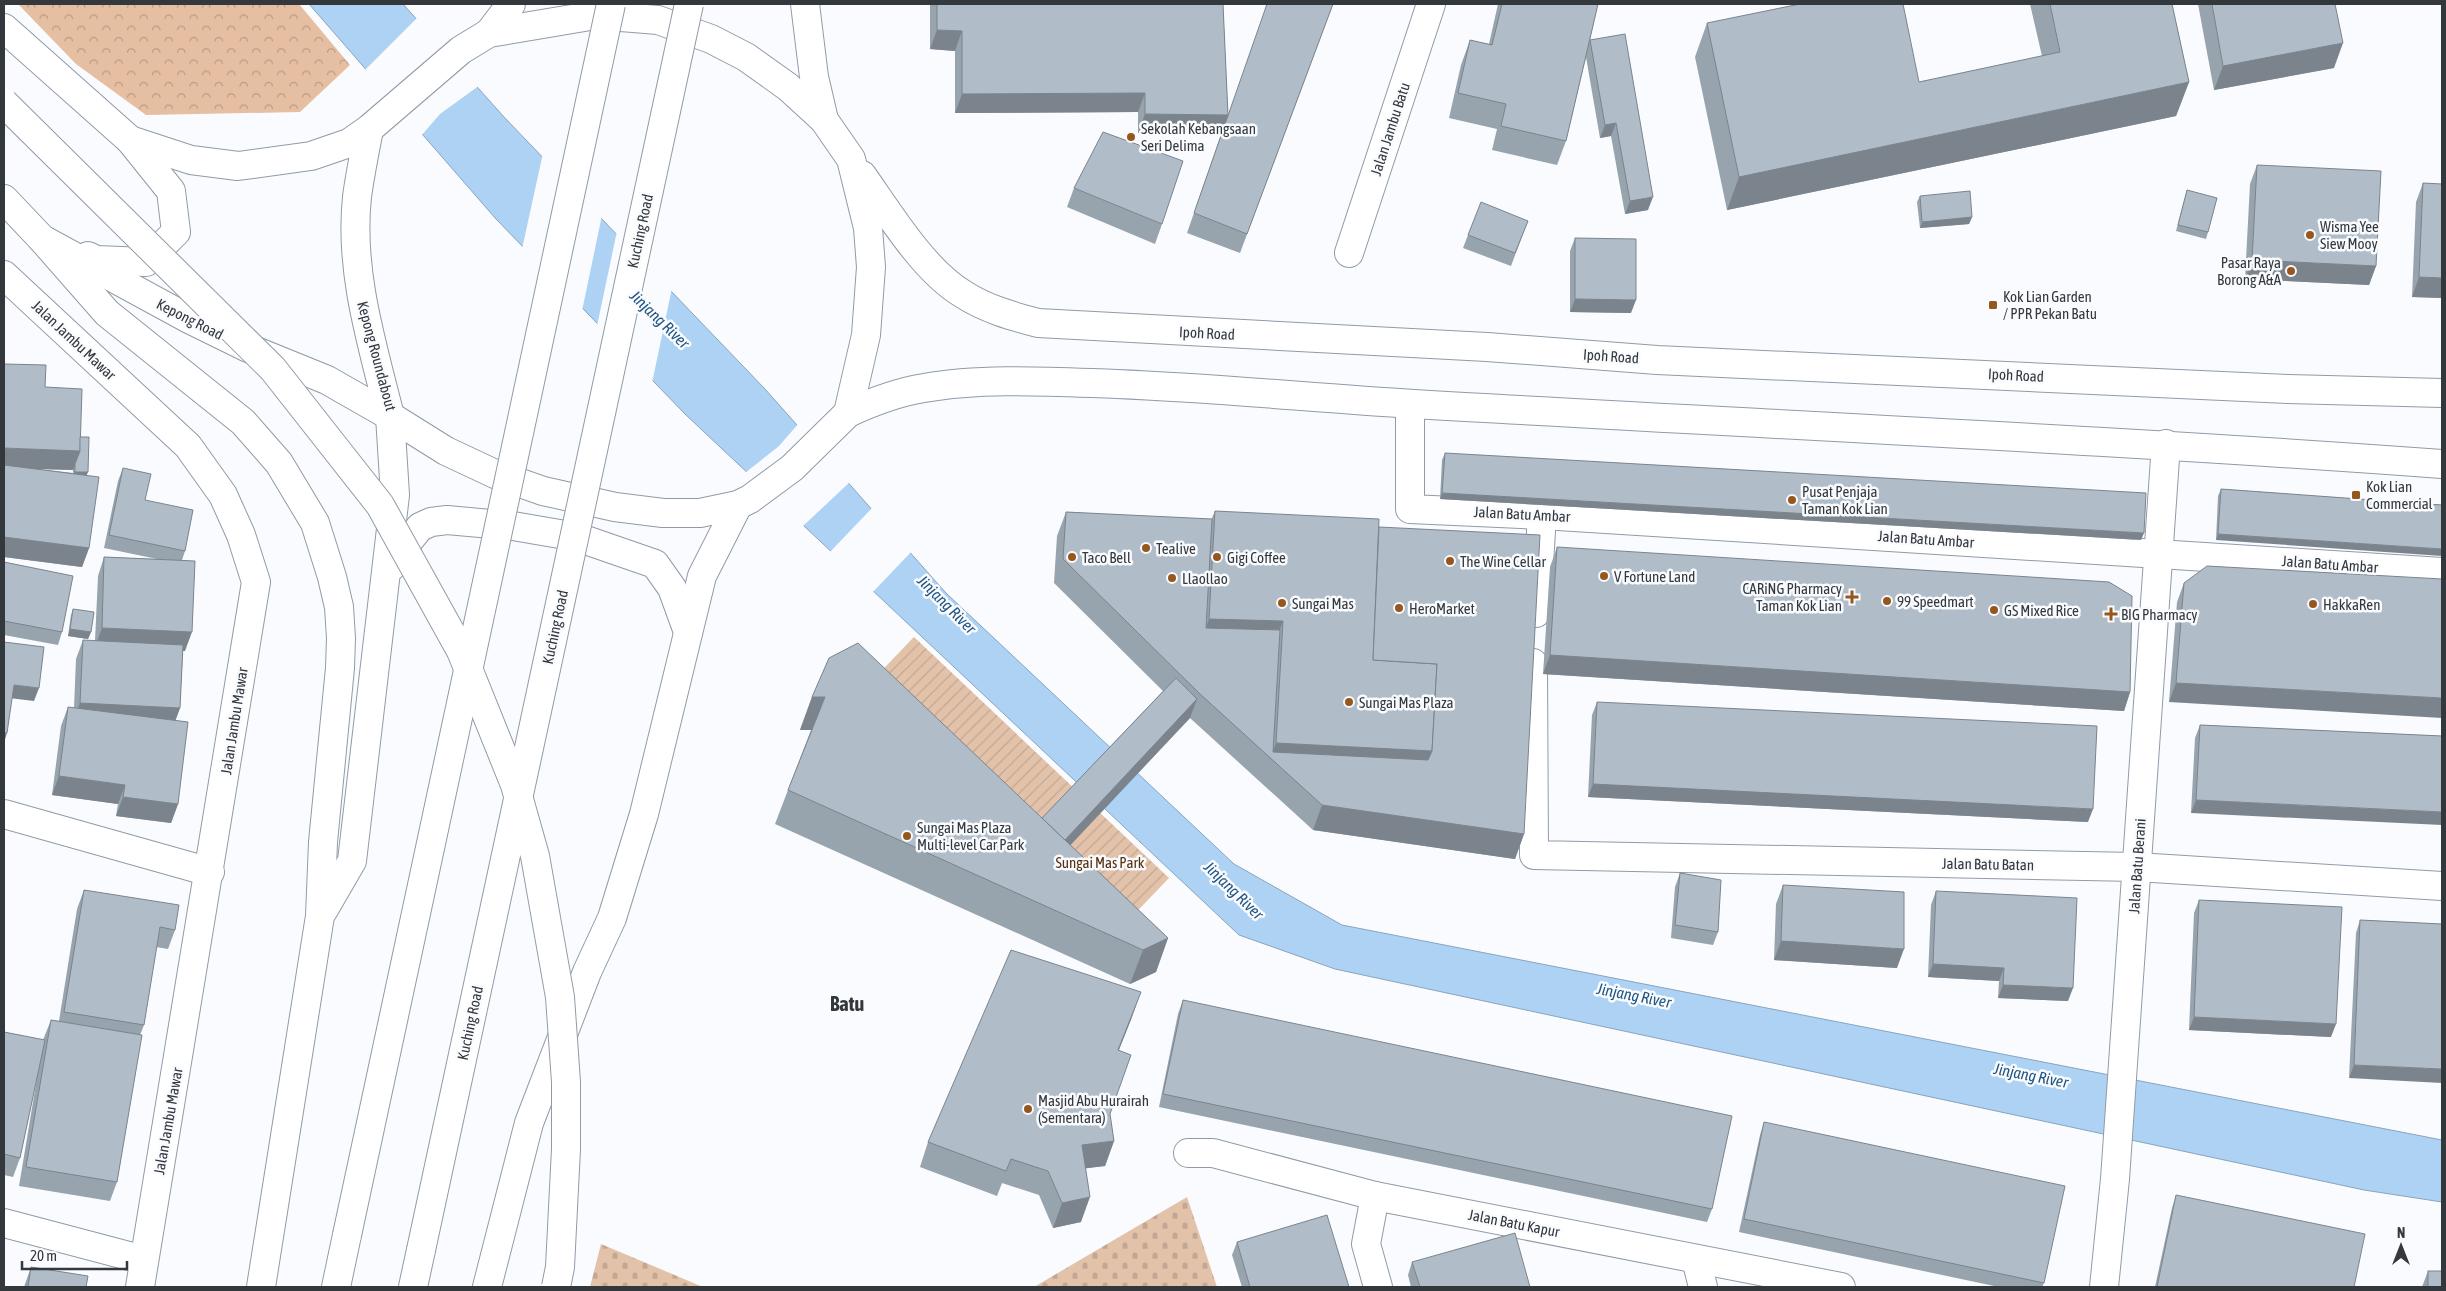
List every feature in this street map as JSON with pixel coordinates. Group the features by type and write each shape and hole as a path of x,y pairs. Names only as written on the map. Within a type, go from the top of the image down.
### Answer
{"main road":[{"path":"130,140 191,160 238,166 311,156 349,143 369,129 461,50 489,33 512,4"},
{"path":"336,1287 611,4"},
{"name":"Kuching Road","path":"413,1287 689,4"},
{"path":"805,4 814,78 824,120"},
{"name":"Jalan Jambu Batu","path":"1349,254 1431,4"},
{"path":"489,33 596,15 658,20 711,39 746,57 788,87 824,120 851,159 868,228 872,267 866,335 842,419"},
{"path":"4,28 130,140 171,190 176,232 146,262 96,260 42,239"},
{"path":"4,103 273,369 380,505 461,651 515,785 535,856 560,997 566,1082 566,1149 560,1266 556,1287"},
{"name":"Kepong Roundabout","path":"369,129 357,198 356,240 359,283 390,416 446,450 495,474 572,499 664,513 700,513 744,502 792,468 842,419"},
{"name":"Ipoh Road","path":"851,159 912,246 948,282 961,293 998,312 1038,324 1487,347 1657,360 2288,389 2442,393"},
{"name":"Kepong Road","path":"4,200 42,239 190,319 246,347 327,380 390,416"},
{"path":"42,239 107,313 243,422 278,463 316,523 339,607 341,638 323,842 320,916 261,1287"},
{"name":"Jalan Jambu Mawar","path":"4,275 188,446 223,495 241,535 256,582 210,872 140,1287"},
{"path":"842,419 874,402 924,388 1014,382 1186,387 1410,404 2166,444 2442,464"},
{"name":"Jalan Batu Ambar","path":"1410,404 1410,509 1542,515 2442,572"},
{"path":"320,916 352,861 394,495 390,416"},
{"name":"Jalan Batu Berani","path":"2104,1287 2115,1178 2116,1140 2124,1056 2166,444"},
{"path":"488,1287 529,1123 587,972 612,918 644,814 702,576 744,502"},
{"name":"Jalan Batu Batan","path":"1542,515 1531,688 1534,855 2137,867 2442,886"},
{"path":"383,587 393,560 420,527 432,522 447,520 513,526 577,537 620,550 655,564 672,588 688,632"},
{"path":"4,814 210,872"},
{"name":"Jalan Batu Kapur","path":"1188,1153 1213,1154 1375,1196 1841,1287"},
{"path":"1375,1196 1366,1244 1378,1287"},
{"path":"4,1223 144,1260"},
{"path":"1696,1259 1703,1287"}],"green space":[{"path":"18,4 299,4 350,65 300,112 146,115 76,64"},
{"name":"Sungai Mas Park","path":"914,637 1169,878 1120,929 866,687"},
{"path":"1187,1197 1217,1287 1034,1287"},
{"path":"601,1244 703,1287 590,1287"}],"water":[{"name":"Jinjang River","path":"309,4 403,4 504,117 765,389 946,593 1234,864 1342,925 2442,1140 2442,1202 2364,1190 1335,969 1239,935 686,415 496,219"}],"pier":[{"path":"418,17 480,85 440,114 421,136 364,71"},
{"path":"543,153 602,215 582,311 522,249"},
{"path":"617,231 672,288 652,383 597,326"},
{"path":"799,423 851,481 802,527 745,473 779,446"},
{"path":"873,507 912,551 872,593 829,553"}],"building":[{"path":"937,4 1223,4 1228,115 1145,114 1145,93 962,94 962,31 937,30"},
{"path":"1267,4 1333,4 1247,234 1194,213"},
{"path":"1502,4 1598,4 1566,141 1501,126 1506,104 1458,93 1470,40 1492,45"},
{"path":"1800,4 1903,4 1919,82 2060,52 2050,4 2172,4 2189,82 1739,177 1707,23"},
{"path":"2212,4 2335,4 2343,43 2223,66"},
{"path":"1625,34 1653,197 1630,201 1616,123 1605,125 1590,40"},
{"path":"1103,132 1183,161 1162,224 1074,188"},
{"name":"Wisma Yee Siew Mooy","path":"2257,165 2381,171 2376,266 2252,260"},
{"path":"2423,183 2442,184 2442,278 2419,277"},
{"path":"2187,190 2217,198 2208,232 2178,225"},
{"path":"1970,191 1972,217 1922,222 1920,196"},
{"path":"1481,202 1528,221 1515,253 1468,235"},
{"path":"1575,238 1636,239 1636,300 1575,299"},
{"path":"4,364 46,365 45,387 82,389 80,451 4,448"},
{"path":"80,437 89,437 88,472 75,472 75,464 80,451"},
{"name":"Pusat Penjaja Taman Kok Lian","path":"1445,453 2146,493 2144,533 1442,493"},
{"path":"4,465 99,477 89,548 4,537"},
{"path":"123,468 151,474 145,500 193,510 185,551 109,535"},
{"path":"2221,489 2442,505 2442,549 2218,534"},
{"path":"1215,511 1379,519 1373,660 1437,664 1432,751 1276,743 1283,621 1209,619"},
{"path":"1066,512 1212,519 1206,628 1280,630 1273,752 1428,760 1432,751 1437,664 1373,660 1379,527 1540,535 1524,834 1322,805 1199,693 1063,559"},
{"path":"1557,547 2109,582 2132,596 2130,692 1550,655"},
{"path":"104,557 195,561 192,632 102,628"},
{"path":"4,562 73,576 62,632 4,621"},
{"path":"2207,566 2442,579 2442,698 2176,683 2184,583"},
{"path":"73,609 94,612 91,632 70,629"},
{"path":"83,640 183,645 180,708 80,703"},
{"path":"4,642 44,647 39,688 14,685 7,733 4,733"},
{"name":"Sungai Mas Plaza Multi-level Car Park","path":"858,643 1168,938 1143,950 788,790 825,697 812,697 829,658"},
{"path":"1176,678 1197,699 1065,840 1042,818"},
{"path":"1597,702 2097,726 2093,809 1593,784"},
{"path":"68,707 188,722 178,804 123,797 125,785 59,776"},
{"path":"2200,725 2442,736 2442,812 2196,800"},
{"path":"1680,873 1721,880 1718,932 1675,925"},
{"path":"1783,885 1904,892 1904,949 1781,941"},
{"path":"84,890 179,905 175,930 160,927 144,1025 64,1012"},
{"path":"1936,891 2077,898 2073,988 2003,985 2004,968 1933,964"},
{"path":"2199,900 2342,907 2336,1024 2194,1017"},
{"path":"2360,920 2442,924 2442,1069 2354,1065"},
{"name":"Masjid Abu Hurairah (Sementara)","path":"1011,950 1141,992 1118,1050 1131,1055 1110,1114 1114,1141 1082,1145 1090,1197 1062,1203 1048,1171 1011,1159 1006,1171 928,1142"},
{"path":"1183,1000 1732,1116 1712,1209 1163,1094"},
{"path":"51,1020 142,1035 117,1182 26,1167"},
{"path":"4,1032 45,1040 20,1158 4,1154"},
{"path":"1764,1122 2065,1186 2044,1283 1744,1219"},
{"path":"2176,1195 2365,1234 2354,1287 2157,1287"},
{"path":"1327,1215 1349,1287 1250,1287 1237,1242"},
{"path":"1515,1233 1530,1287 1420,1287 1412,1262"},
{"path":"31,1267 88,1276 86,1287 28,1287"},
{"path":"2428,1271 2442,1271 2442,1287 2428,1287"}],"place":[{"name":"Sekolah Kebangsaan Seri Delima","path":"1131,137"},
{"name":"Wisma Yee Siew Mooy","path":"2310,235"},
{"name":"Pasar Raya Borong A&A","path":"2291,271"},
{"name":"Kok Lian Garden / PPR Pekan Batu","path":"1993,305"},
{"name":"Kok Lian Commercial","path":"2356,495"},
{"name":"Pusat Penjaja Taman Kok Lian","path":"1792,500"},
{"name":"Tealive","path":"1146,548"},
{"name":"Taco Bell","path":"1072,557"},
{"name":"Gigi Coffee","path":"1217,557"},
{"name":"The Wine Cellar","path":"1450,561"},
{"name":"V Fortune Land","path":"1604,576"},
{"name":"Llaollao","path":"1172,578"},
{"name":"CARiNG Pharmacy Taman Kok Lian","path":"1852,597"},
{"name":"99 Speedmart","path":"1887,601"},
{"name":"Sungai Mas","path":"1282,603"},
{"name":"HakkaRen","path":"2313,604"},
{"name":"HeroMarket","path":"1399,608"},
{"name":"GS Mixed Rice","path":"1994,610"},
{"name":"BIG Pharmacy","path":"2111,614"},
{"name":"Sungai Mas Plaza","path":"1349,702"},
{"name":"Sungai Mas Plaza Multi-level Car Park","path":"907,836"},
{"name":"Masjid Abu Hurairah (Sementara)","path":"1028,1109"}],"district":[{"name":"Batu","path":"847,1003"}]}
